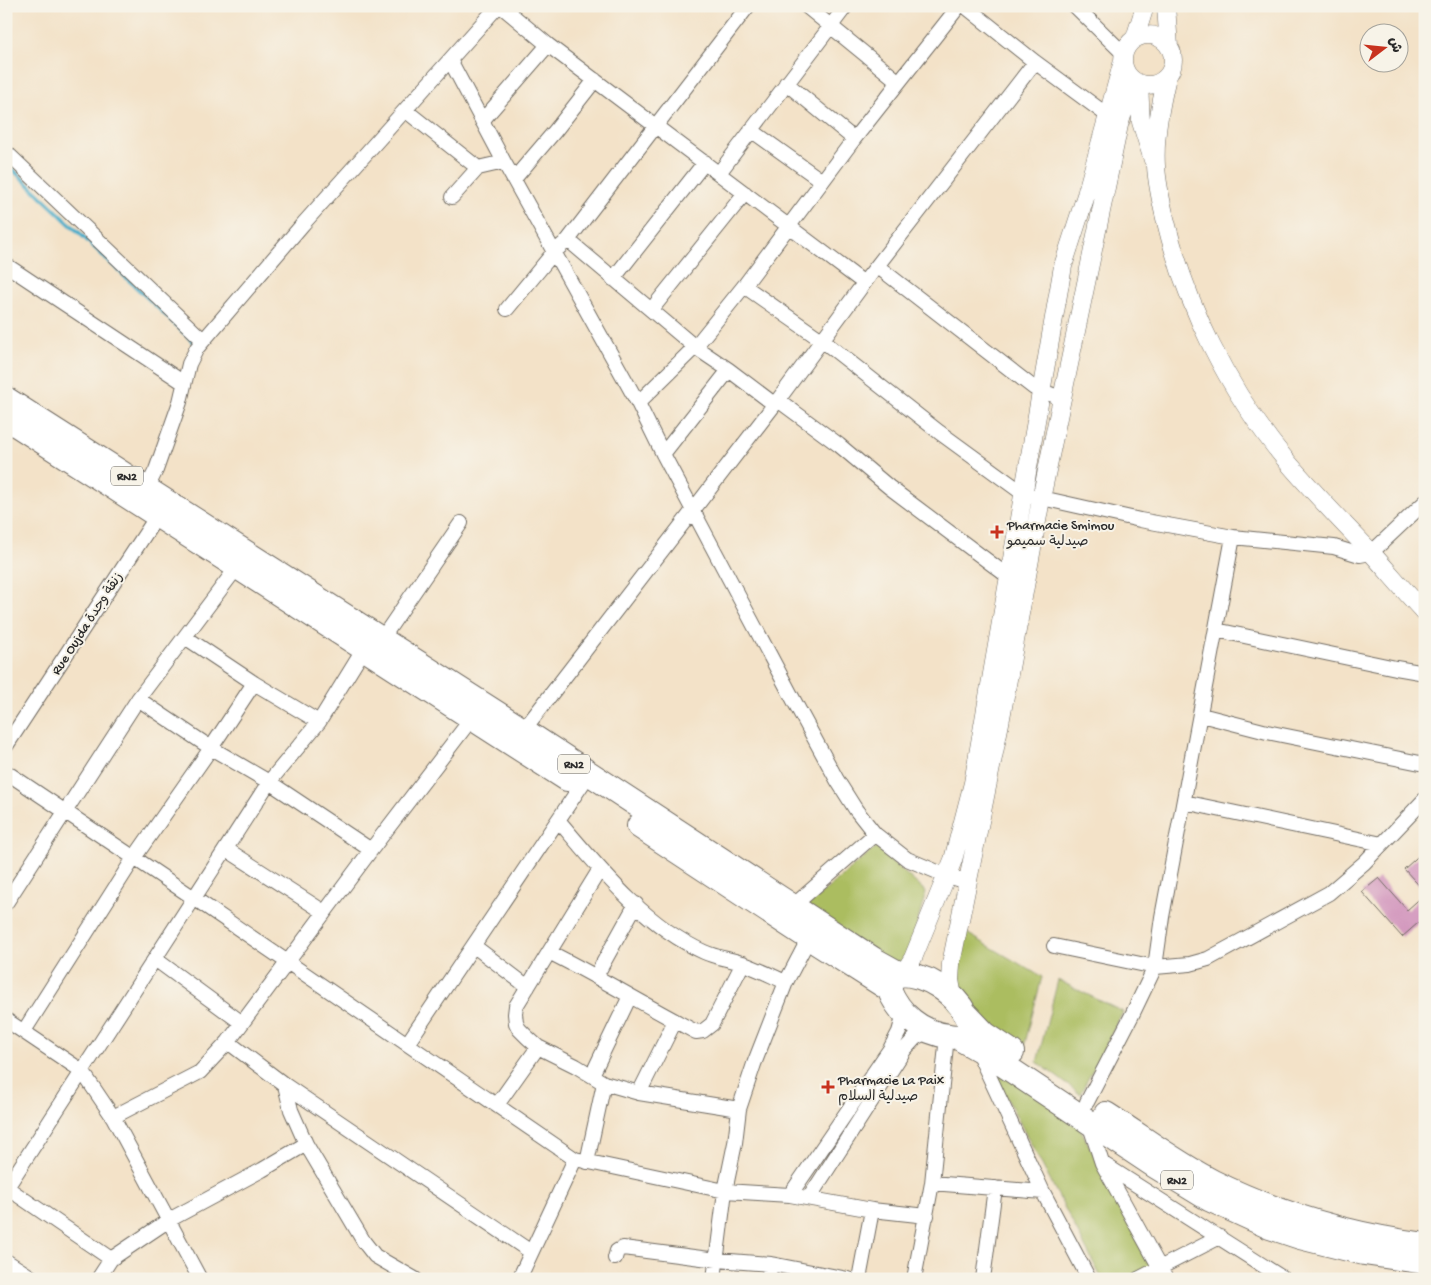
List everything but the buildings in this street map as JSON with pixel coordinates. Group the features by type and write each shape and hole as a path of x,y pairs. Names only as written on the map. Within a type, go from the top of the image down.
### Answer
{"highway":[{"name":"RN2","path":"7,405 152,502 373,641 585,781 809,938 852,963 898,979 919,978 934,983 959,1004 974,1023 991,1038 1202,1195 1263,1224 1300,1237 1332,1246 1425,1262"},
{"name":"RN2","path":"373,641 472,718 518,737"},
{"name":"RN2","path":"585,781 794,906 873,959 898,979"},
{"name":"RN2","path":"898,979 895,1002 904,1014 952,1038 1212,1181 1264,1204 1345,1231 1425,1245"},
{"path":"952,1038 962,1036 967,1032 969,1026 959,1004"}],"street":[{"path":"500,6 548,45 864,283"},
{"name":"Rue Oujda زنقة وجدة","path":"6,746 152,502 156,470 180,402 189,364 203,340 303,224 500,6"},
{"path":"507,309 554,252 568,240 748,6"},
{"path":"806,6 899,82"},
{"path":"719,173 846,6"},
{"path":"638,403 695,347 959,6"},
{"path":"965,6 1034,62 1107,115"},
{"path":"1075,6 1123,58 1127,73 1138,83 1145,85 1157,84 1167,77"},
{"path":"959,1004 950,972 968,882 992,721 1032,496 1042,392 1063,266 1086,195 1126,48 1135,38 1145,6"},
{"path":"1166,6 1169,47 1173,59 1167,77 1158,131 1156,167 1161,199 1175,255 1198,318 1216,355 1237,391 1285,459 1425,613"},
{"path":"1135,38 1147,35 1154,36 1160,38 1169,47"},
{"path":"482,120 548,45"},
{"path":"450,60 504,162 638,403 693,511 856,810 875,834 907,859 947,876 968,882"},
{"path":"518,737 823,341 864,283 1034,62"},
{"path":"514,179 595,80"},
{"path":"786,83 854,140"},
{"path":"1032,496 1061,398 1119,125 1132,108 1138,83"},
{"path":"1132,108 1156,167"},
{"path":"405,110 478,168"},
{"path":"752,130 822,181"},
{"path":"6,152 203,340"},
{"path":"452,198 478,168 504,162"},
{"path":"613,279 705,162"},
{"path":"652,309 745,193"},
{"path":"568,240 695,347 839,445 889,487 1018,579"},
{"path":"6,265 184,383"},
{"path":"877,266 1034,388 1061,398"},
{"path":"744,286 823,341 939,432 1032,496 1140,520 1233,537 1334,546 1360,555 1371,553 1425,502"},
{"path":"663,454 729,370"},
{"path":"111,1259 6,1188 269,782 319,722 373,641 461,523"},
{"path":"1163,1273 1102,1163 1088,1112 1155,967 1233,537"},
{"path":"6,903 138,699 242,560"},
{"path":"1216,630 1425,673"},
{"path":"185,637 254,683 319,722"},
{"path":"24,1031 134,858 254,683"},
{"path":"138,699 211,748 269,782 370,850"},
{"path":"1201,715 1267,732 1425,764"},
{"path":"112,1117 200,1072 228,1042 370,850 472,718"},
{"path":"898,979 913,958 947,876 992,721"},
{"path":"6,772 581,1161 725,1191 790,1195 872,1210 927,1216"},
{"path":"407,1044 585,781"},
{"path":"1054,946 1155,967 1190,964 1208,959 1329,893 1364,863 1425,798"},
{"path":"1184,802 1382,844"},
{"path":"558,820 600,869 636,904 672,934 705,953 743,963 786,982"},
{"path":"794,906 875,834"},
{"path":"226,849 324,912"},
{"path":"600,869 516,1006 515,1014 519,1029 538,1047 598,1079 639,1093 739,1109"},
{"path":"596,976 636,904"},
{"path":"933,912 961,920"},
{"path":"714,1279 725,1191 735,1143 739,1109 751,1072 786,982 809,938"},
{"path":"474,946 528,987"},
{"path":"550,952 696,1032 708,1029 743,963"},
{"path":"155,959 242,1023"},
{"path":"519,1279 530,1252 581,1161 598,1079 630,996"},
{"path":"790,1195 890,1049 899,1032 904,1014"},
{"path":"6,1020 82,1072 112,1117 200,1279"},
{"path":"639,1093 675,1021"},
{"path":"809,1198 905,1049 915,1038 952,1038"},
{"path":"914,1279 927,1216 952,1038"},
{"path":"952,1038 1042,1192 1089,1279"},
{"path":"228,1042 285,1086 530,1252"},
{"path":"496,1105 538,1047"},
{"path":"285,1086 291,1110 306,1144 364,1242 375,1256 415,1279"},
{"path":"98,1279 111,1259 169,1220 306,1144"},
{"path":"1102,1163 1278,1275"},
{"path":"932,1183 1042,1192"},
{"path":"983,1279 995,1188"},
{"path":"859,1279 872,1210"},
{"path":"1138,1279 1163,1273 1220,1237"},
{"path":"615,1258 617,1251 623,1248 717,1260 771,1264 848,1279"},
{"path":"6,1262 34,1279"},
{"path":"768,1279 771,1264"},
{"path":"1259,1279 1278,1275"}],"green space":[{"path":"876,847 926,892 902,978 801,911"},
{"path":"965,932 1042,977 1023,1051 950,1008"},
{"path":"1058,980 1123,1012 1080,1094 1037,1062"},
{"path":"990,1066 1075,1119 1161,1279 1102,1279"}],"waterway":[{"path":"6,163 196,344"}],"place":[{"name":"Pharmacie Smimou صيدلية سميمو","path":"997,532"},
{"name":"Pharmacie La Paix صيدلية السلام","path":"828,1087"}]}
